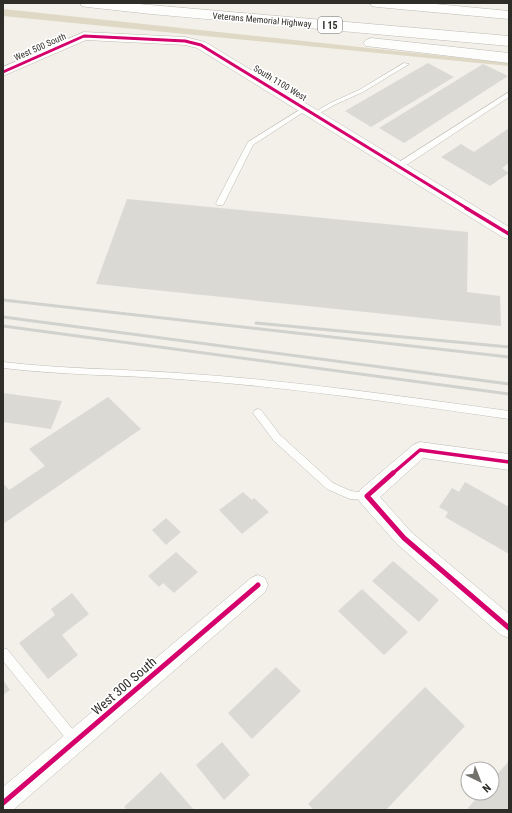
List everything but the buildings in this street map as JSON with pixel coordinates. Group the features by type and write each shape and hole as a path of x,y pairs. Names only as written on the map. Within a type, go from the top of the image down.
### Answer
{"highway":[{"name":"Veterans Memorial Highway","path":"87,3 151,10 509,41"},
{"path":"377,3 509,15"},
{"path":"151,10 196,22 509,58"}],"street":[{"name":"West 500 South","path":"3,72 84,36"},
{"name":"South 1100 West","path":"84,36 185,41 201,45 451,197 509,234"},
{"path":"509,462 420,450 367,496 404,538 509,628"},
{"name":"West 300 South","path":"3,803 258,585"}],"lane":[{"path":"220,203 250,144 310,111 361,91 406,64"},
{"path":"399,166 509,94"},
{"path":"3,365 44,370 178,376 315,388 509,415"},
{"path":"258,413 277,438 330,486 350,495 367,496"},
{"path":"3,653 75,741"}],"shaded area":[{"path":"3,9 509,63 509,66 3,16"}],"railway":[{"path":"3,300 509,357"},
{"path":"3,317 509,384"},
{"path":"256,323 509,347"},
{"path":"3,326 509,394"}],"cycle path":[{"path":"3,72 84,36 185,41 201,45 509,234"},
{"path":"509,462 420,450 367,496 404,538 509,628"},
{"path":"3,803 258,585"}]}
